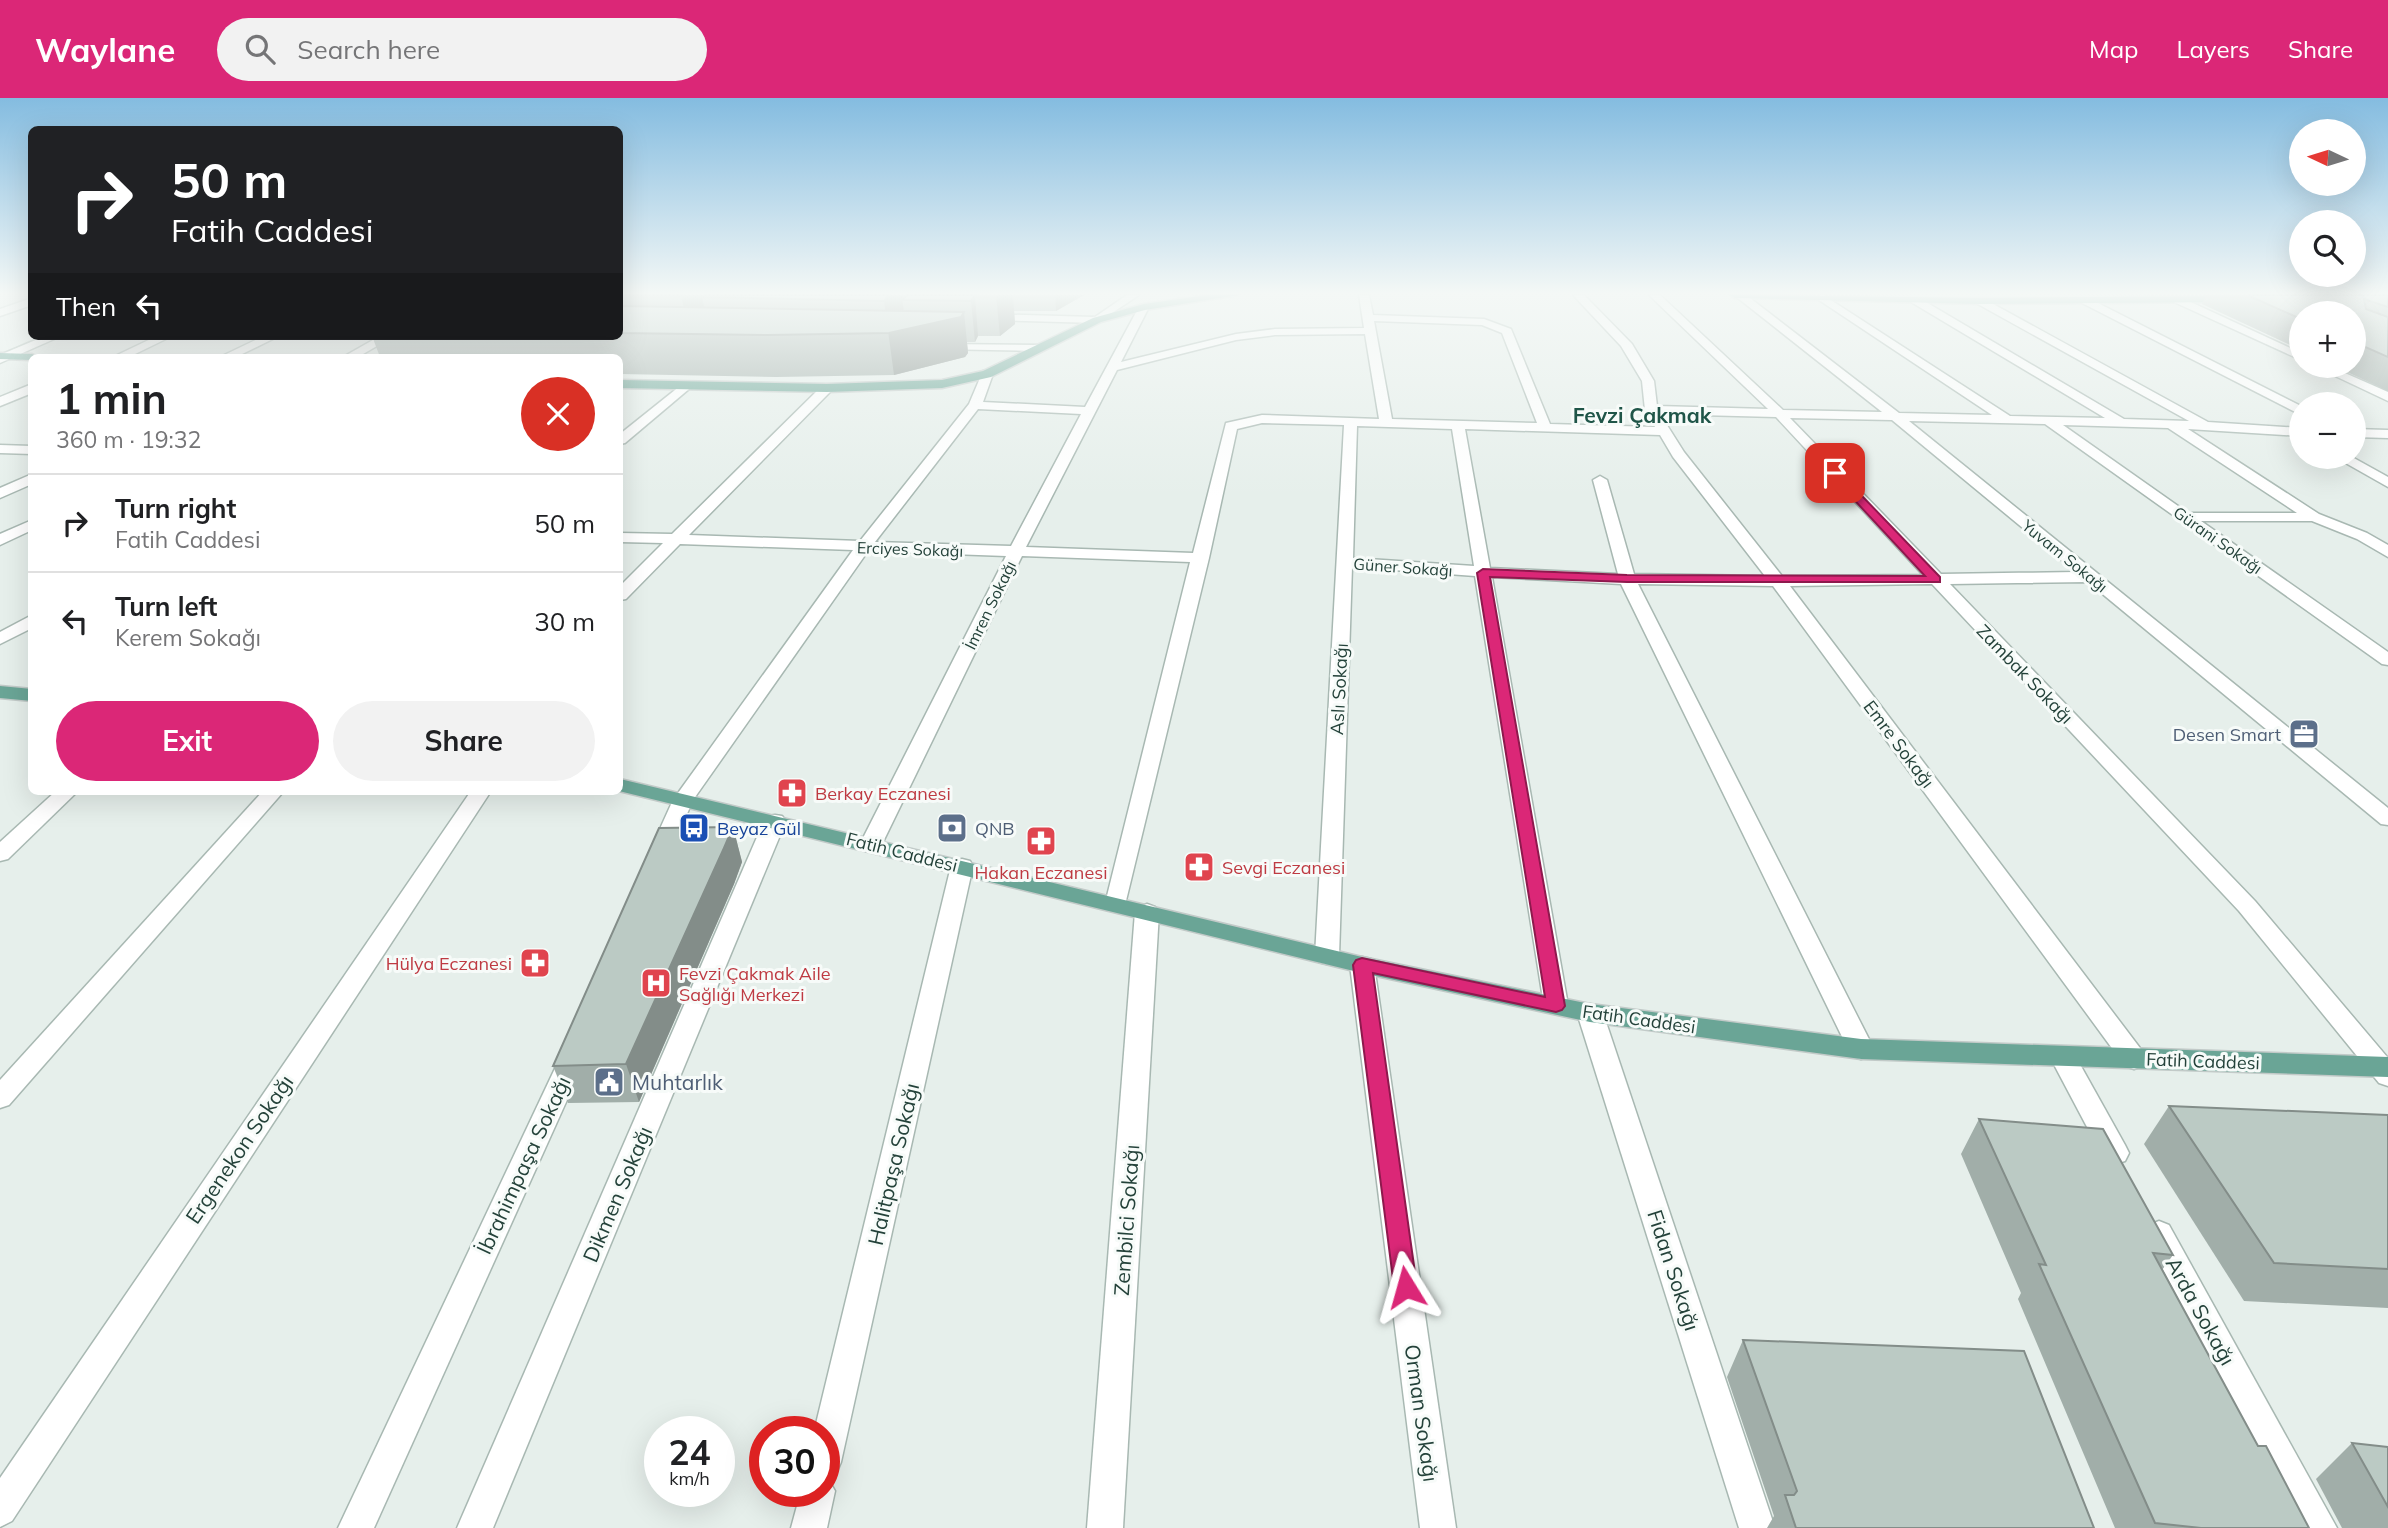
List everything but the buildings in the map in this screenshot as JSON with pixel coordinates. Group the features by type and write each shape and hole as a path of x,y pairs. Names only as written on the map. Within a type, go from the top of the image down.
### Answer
{"main road":[{"path":"623,384 827,388 942,384 986,374 1011,362"},
{"path":"0,692 28,695"},
{"name":"Fatih Caddesi","path":"623,786 1362,965 1590,1013 1861,1049 2386,1070"}],"street":[{"name":"İmren Sokağı","path":"871,844 1016,552 1115,362"},
{"path":"1112,368 1137,362"},
{"path":"1375,362 1386,422"},
{"path":"1519,362 1545,427"},
{"path":"1637,362 1648,381 1651,410 2171,424 2289,431"},
{"name":"Zambak Sokağı","path":"1724,362 1779,414 2247,906 2386,1070"},
{"name":"Yuvam Sokağı","path":"1824,362 1895,416 2388,819"},
{"path":"1918,362 2006,419"},
{"path":"2024,362 2122,423"},
{"path":"2090,362 2207,426"},
{"path":"2205,362 2289,405"},
{"path":"651,875 683,800 863,547 975,405 986,374"},
{"path":"2346,378 2388,397"},
{"path":"623,438 685,386"},
{"path":"623,593 827,388"},
{"path":"0,402 28,390"},
{"path":"975,405 1090,411"},
{"name":"Emre Sokağı","path":"1651,410 1663,430 2134,1059"},
{"path":"1116,904 1231,426 1262,419 1663,430"},
{"name":"Gürani Sokağı","path":"2047,420 2388,660"},
{"name":"Aslı Sokağı","path":"1327,956 1351,422"},
{"path":"2171,424 2314,517 2362,536 2388,552"},
{"path":"1458,425 1556,1006"},
{"path":"2366,433 2388,434"},
{"path":"0,449 28,449"},
{"path":"2363,469 2388,483"},
{"path":"0,494 28,480"},
{"path":"1600,480 1627,579 1861,1049"},
{"path":"2185,517 2314,517"},
{"path":"0,540 28,526"},
{"name":"Erciyes Sokağı","path":"623,537 1201,558"},
{"name":"Güner Sokağı","path":"1345,562 1483,573 1627,579 2091,577"},
{"path":"0,639 28,622"},
{"path":"0,854 64,795"},
{"path":"0,1098 270,795"},
{"name":"Ergenekon Sokağı","path":"0,1509 478,795"},
{"name":"Dikmen Sokağı","path":"475,1528 775,821"},
{"name":"Halitpaşa Sokağı","path":"835,1416 962,866"},
{"name":"Zembilci Sokağı","path":"1105,1528 1147,912"},
{"name":"Orman Sokağı","path":"1362,965 1438,1528"},
{"name":"Fidan Sokağı","path":"1590,1013 1757,1528"},
{"name":"İbrahimpaşa Sokağı","path":"356,1528 582,1038"},
{"path":"2063,1057 2129,1178"},
{"name":"Arda Sokağı","path":"2148,1214 2319,1528"},
{"path":"809,1528 814,1507"}],"place":[{"name":"Desen Smart","path":"2304,734"},
{"name":"Berkay Eczanesi","path":"792,793"},
{"name":"Beyaz Gül","path":"694,828"},
{"name":"QNB","path":"952,828"},
{"name":"Hakan Eczanesi","path":"1041,841"},
{"name":"Sevgi Eczanesi","path":"1199,867"},
{"name":"Hülya Eczanesi","path":"535,963"},
{"name":"Fevzi Çakmak Aile Sağlığı Merkezi","path":"656,983"},
{"name":"Muhtarlık","path":"609,1082"}],"district":[{"name":"Fevzi Çakmak","path":"1642,415"}],"route":[{"path":"1406,1287 1362,965 1556,1006 1483,573 1627,579 1935,579 1835,473"}]}
